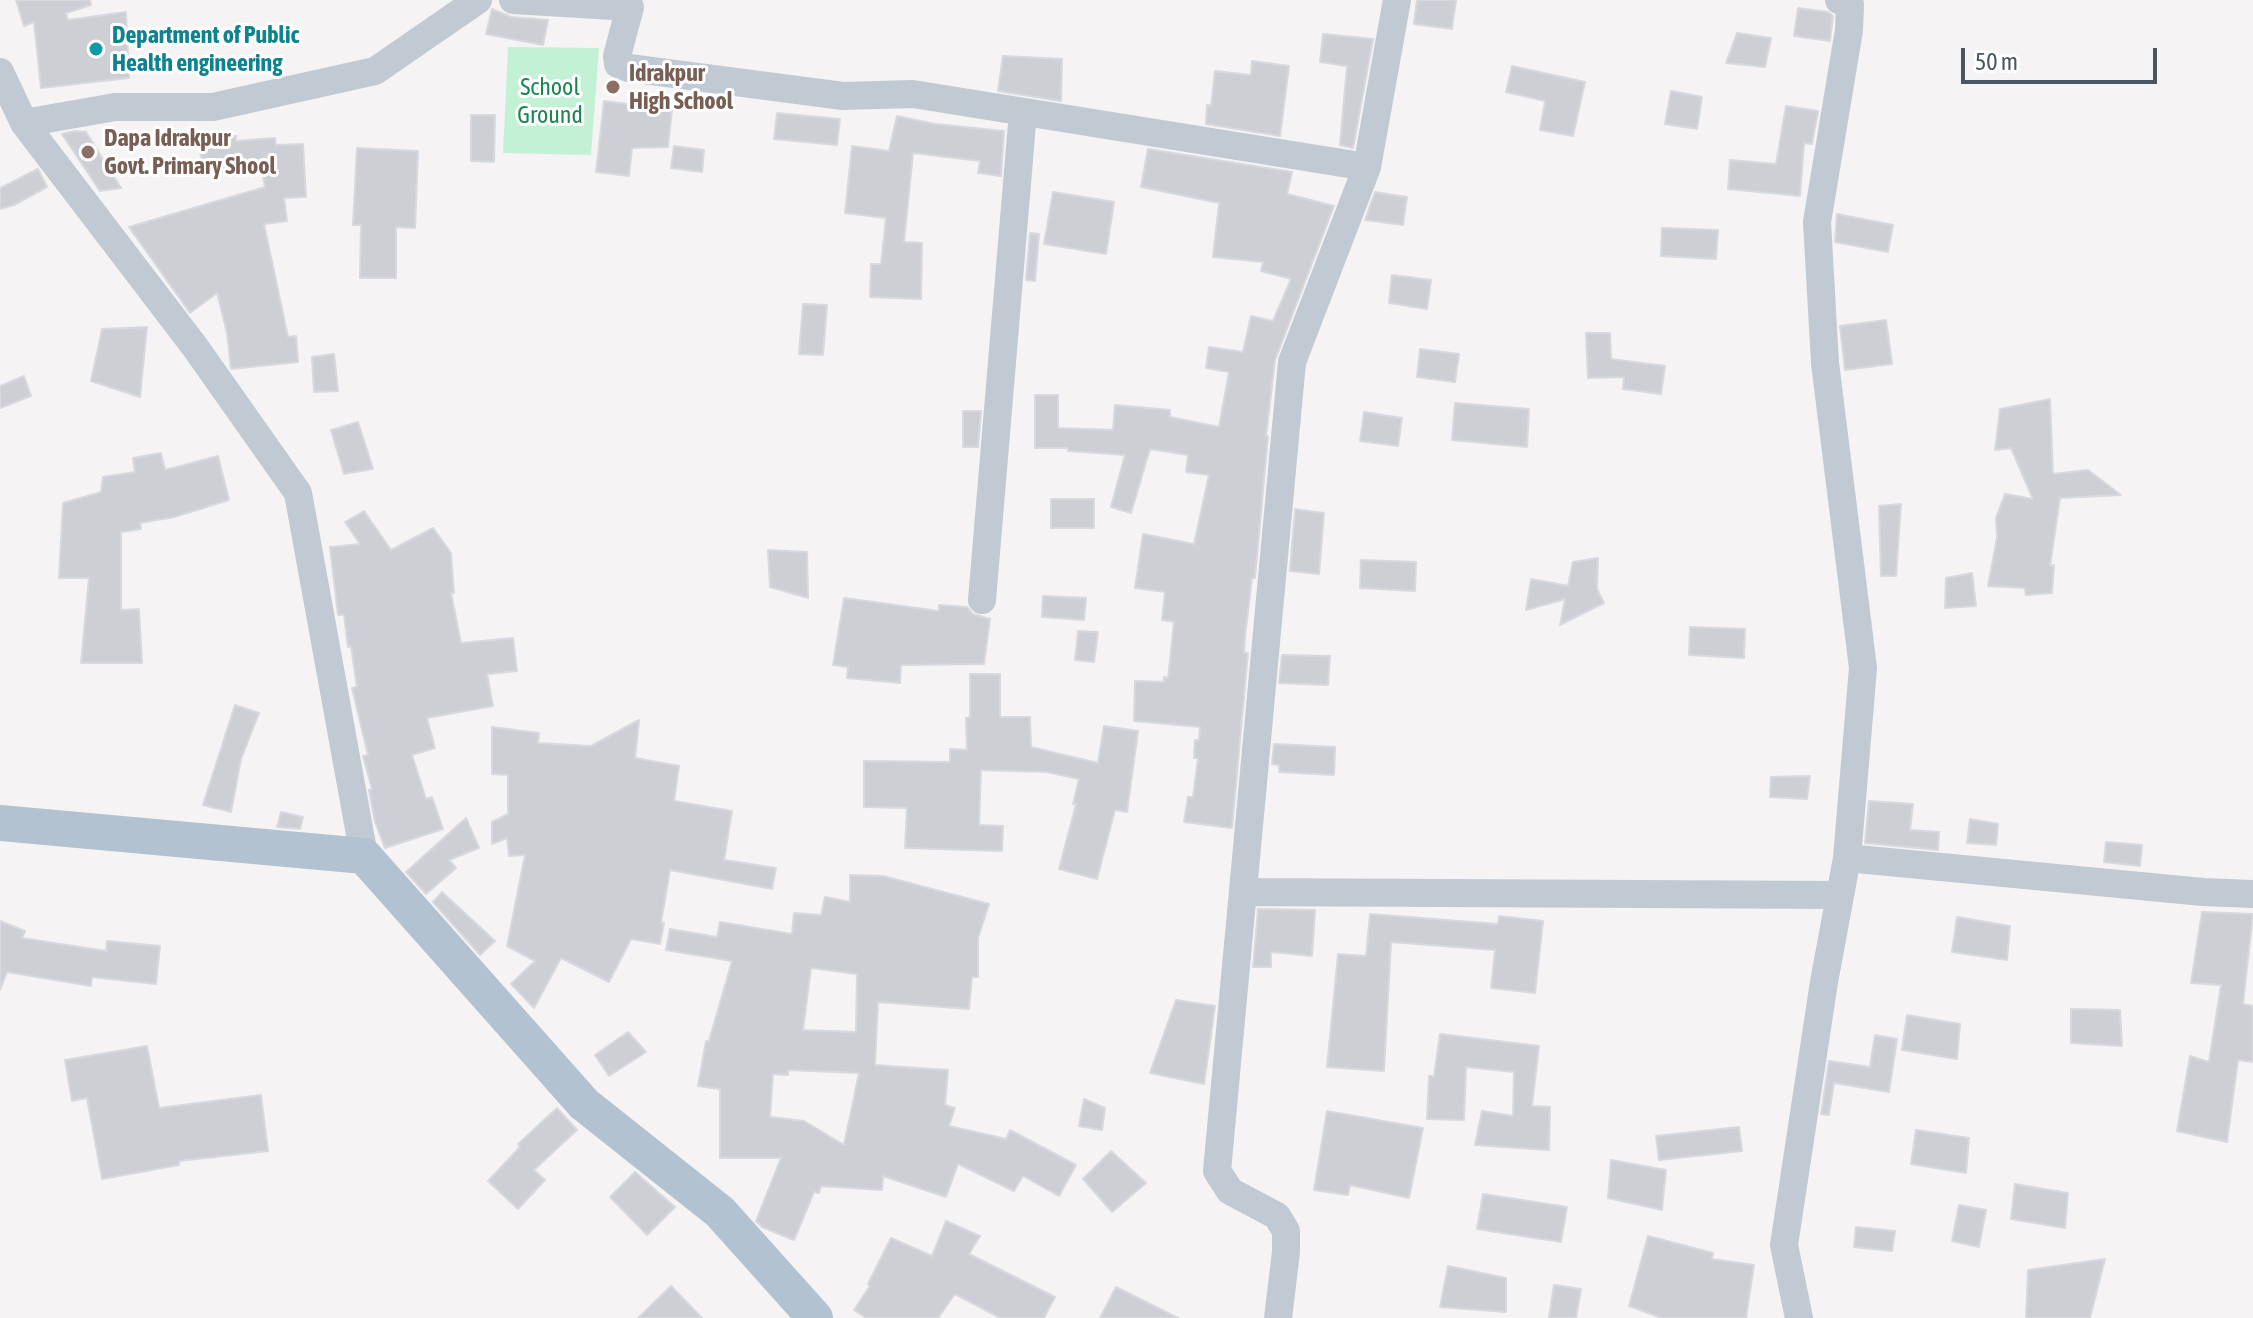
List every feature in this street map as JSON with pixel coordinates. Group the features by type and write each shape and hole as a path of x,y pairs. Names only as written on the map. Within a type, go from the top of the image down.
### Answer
{"main road":[{"path":"0,823 364,856 584,1104 720,1212 815,1318"}],"street":[{"path":"24,123 115,107 213,107 375,71 478,0"},
{"path":"513,0 631,3 617,56 618,64 629,68 843,96 913,94 1367,167"},
{"path":"1278,1318 1286,1231 1277,1216 1230,1191 1217,1171 1292,362 1367,167 1397,0"},
{"path":"1799,1318 1784,1245 1847,858 1863,668 1825,363 1817,222 1849,30 1850,5 1839,0"},
{"path":"0,72 24,123 195,347 298,493 364,856"},
{"path":"982,600 1023,112"},
{"path":"1847,858 2203,892 2253,894"},
{"path":"1243,892 1840,895"}],"green space":[{"name":"School Ground","path":"508,47 599,48 591,155 503,153"}],"building":[{"path":"16,0 90,0 91,5 66,13 68,20 126,12 129,78 41,88 34,22 24,26"},
{"path":"1417,0 1456,0 1452,29 1414,24"},
{"path":"1798,8 1828,12 1833,16 1830,41 1794,36"},
{"path":"492,9 511,17 548,20 543,45 486,34"},
{"path":"1737,33 1771,38 1765,67 1726,63"},
{"path":"1323,34 1373,39 1353,148 1340,145 1347,66 1320,62"},
{"path":"1003,56 1062,59 1061,101 998,91"},
{"path":"1252,61 1289,66 1280,136 1206,124 1215,71 1251,75"},
{"path":"1512,66 1585,82 1573,136 1540,130 1545,101 1506,92"},
{"path":"1671,91 1702,97 1697,129 1665,124"},
{"path":"604,101 672,110 668,147 632,148 629,176 596,172"},
{"path":"1786,106 1818,111 1812,144 1804,143 1800,196 1728,189 1730,160 1776,164"},
{"path":"777,113 840,119 837,145 774,139"},
{"path":"471,115 495,115 494,162 471,161"},
{"path":"897,116 935,124 1004,131 1001,176 978,173 980,161 913,153 904,242 922,243 921,299 870,297 871,264 881,264 886,218 845,213 852,146 889,151"},
{"path":"86,132 121,188 100,191 62,134"},
{"path":"236,136 236,141 275,138 276,145 303,144 306,197 284,198 287,221 264,224 288,337 296,336 298,362 231,369 227,333 217,293 190,313 129,227 265,187 261,166 203,175 199,140"},
{"path":"674,146 704,150 702,172 671,168"},
{"path":"357,148 418,151 415,228 396,227 396,278 360,278 361,225 353,225"},
{"path":"1148,149 1292,172 1287,194 1334,206 1275,360 1255,578 1252,578 1245,637 1244,653 1248,653 1232,828 1184,822 1188,797 1193,797 1198,758 1194,758 1195,740 1199,740 1200,727 1134,721 1135,681 1164,682 1164,677 1168,678 1174,622 1162,620 1165,592 1135,588 1143,534 1194,544 1209,475 1186,472 1188,455 1150,449 1131,513 1111,507 1125,455 1068,451 1068,448 1035,448 1035,395 1058,395 1058,428 1113,430 1115,405 1170,410 1170,417 1219,427 1229,372 1206,368 1209,347 1243,352 1251,316 1273,321 1291,279 1261,271 1263,262 1213,257 1219,203 1141,187"},
{"path":"38,169 47,187 0,209 0,188"},
{"path":"1053,192 1114,202 1106,254 1044,244"},
{"path":"1375,192 1407,197 1403,225 1365,220"},
{"path":"1837,214 1893,225 1888,252 1835,242"},
{"path":"1662,228 1718,230 1716,259 1661,256"},
{"path":"1030,233 1039,234 1035,281 1026,280"},
{"path":"1392,275 1431,280 1427,309 1389,303"},
{"path":"803,304 827,305 823,355 799,354"},
{"path":"1886,320 1892,364 1845,370 1840,326"},
{"path":"147,327 140,397 91,381 102,329"},
{"path":"1586,333 1610,333 1611,359 1665,366 1661,394 1623,389 1624,377 1588,378"},
{"path":"1420,349 1459,354 1455,382 1417,377"},
{"path":"334,354 338,391 314,392 312,357"},
{"path":"24,376 31,396 0,408 0,386"},
{"path":"2050,399 2053,474 2088,470 2121,495 2060,498 2050,566 2054,565 2052,593 2026,595 2025,588 1988,586 1997,538 1996,518 2005,494 2033,499 2011,448 1995,450 2000,409"},
{"path":"1455,403 1529,409 1527,447 1452,440"},
{"path":"963,411 981,411 978,447 963,447"},
{"path":"1364,412 1402,418 1398,446 1360,441"},
{"path":"358,422 373,469 344,474 331,430"},
{"path":"161,453 165,470 218,456 229,500 174,517 140,523 141,529 121,532 121,610 139,609 142,663 81,663 89,578 59,578 63,503 101,492 103,477 135,472 133,458"},
{"path":"1051,499 1094,499 1094,528 1051,528"},
{"path":"1901,504 1896,576 1881,576 1879,506"},
{"path":"1295,509 1324,513 1319,574 1290,571"},
{"path":"364,511 391,550 433,528 451,553 454,593 451,593 461,643 513,638 517,671 487,674 493,706 427,718 435,748 412,755 426,799 432,797 443,829 385,848 375,822 369,790 372,789 363,756 368,755 352,688 357,687 351,646 348,647 344,615 338,615 330,547 360,544 345,522"},
{"path":"768,550 807,552 808,598 770,587"},
{"path":"1598,558 1597,589 1604,603 1560,625 1565,599 1526,610 1531,579 1568,586 1573,562"},
{"path":"1361,560 1416,562 1415,591 1360,588"},
{"path":"1972,573 1976,606 1945,608 1946,578"},
{"path":"1043,596 1086,598 1084,620 1042,617"},
{"path":"844,598 939,611 939,605 967,607 973,614 990,619 984,664 901,665 900,683 847,678 848,667 833,665"},
{"path":"1690,627 1745,629 1744,658 1689,655"},
{"path":"1078,631 1098,632 1094,662 1075,660"},
{"path":"1282,655 1330,656 1328,685 1279,683"},
{"path":"970,674 1000,674 1000,717 1030,717 1031,747 1098,763 1104,726 1138,731 1127,812 1115,810 1097,879 1059,869 1076,804 1073,804 1079,779 1047,772 981,770 979,825 1003,826 1002,851 905,848 907,808 864,807 864,761 950,762 950,749 967,750"},
{"path":"235,705 259,713 241,759 231,812 203,805"},
{"path":"639,720 635,758 679,766 674,801 732,811 724,860 776,868 772,889 670,870 660,944 631,939 609,982 561,958 534,1008 511,984 535,961 507,946 525,855 509,856 507,838 492,844 492,822 508,814 508,775 492,774 492,727 539,733 538,743 591,746"},
{"path":"1274,744 1335,747 1334,775 1279,772 1279,765 1272,764"},
{"path":"1810,776 1807,799 1770,797 1771,777"},
{"path":"1869,801 1913,804 1910,830 1939,832 1938,850 1865,843"},
{"path":"281,812 303,817 300,829 277,827"},
{"path":"466,818 479,848 449,860 456,868 426,894 406,872"},
{"path":"1970,819 1998,824 1996,845 1967,843"},
{"path":"2106,842 2142,845 2140,866 2104,862"},
{"path":"850,875 883,876 989,904 978,938 978,977 972,977 969,1009 878,1002 875,1065 948,1070 945,1105 955,1108 949,1126 1006,1139 1010,1130 1076,1165 1059,1196 1023,1176 1014,1191 958,1164 946,1197 883,1176 882,1190 821,1186 819,1193 814,1192 794,1240 762,1227 756,1221 781,1158 720,1158 720,1089 698,1086 706,1041 709,1041 732,961 666,950 670,929 717,937 720,922 792,934 794,913 821,915 825,897 850,902","holes":["811,968 857,974 856,1032 803,1030","788,1070 859,1073 844,1145 804,1121 770,1117 773,1074 788,1075"]},
{"path":"442,892 495,941 480,955 433,902"},
{"path":"1258,909 1315,910 1312,956 1271,952 1271,967 1253,967"},
{"path":"2202,912 2253,914 2243,1004 2253,1006 2253,1062 2238,1060 2227,1142 2177,1131 2190,1056 2209,1062 2221,985 2191,983"},
{"path":"1370,914 1498,924 1499,916 1543,921 1535,993 1491,988 1495,950 1391,942 1384,1071 1327,1067 1338,954 1366,956"},
{"path":"1957,917 2010,926 2007,960 1952,952"},
{"path":"0,921 25,931 22,938 106,951 107,941 160,946 156,984 92,977 91,986 7,972 0,990"},
{"path":"1176,1000 1215,1006 1204,1084 1150,1073"},
{"path":"2071,1009 2120,1010 2122,1046 2071,1043"},
{"path":"1907,1015 1960,1024 1957,1059 1902,1050"},
{"path":"628,1032 646,1052 609,1076 595,1055"},
{"path":"1440,1034 1539,1046 1532,1106 1550,1107 1549,1150 1475,1145 1482,1111 1513,1116 1514,1072 1466,1067 1464,1120 1427,1119 1429,1076 1434,1076"},
{"path":"1875,1035 1897,1039 1889,1092 1834,1083 1829,1115 1821,1114 1829,1061 1870,1067"},
{"path":"147,1046 159,1108 261,1095 268,1151 179,1161 179,1165 102,1179 87,1098 72,1101 65,1060"},
{"path":"1084,1099 1105,1108 1102,1130 1079,1126"},
{"path":"557,1108 577,1130 534,1170 545,1180 518,1209 488,1181 520,1147 518,1144"},
{"path":"1327,1111 1423,1128 1409,1198 1350,1185 1348,1195 1314,1190"},
{"path":"1739,1127 1742,1151 1659,1160 1656,1136"},
{"path":"1916,1130 1969,1138 1966,1173 1911,1164"},
{"path":"1111,1151 1146,1183 1112,1212 1083,1179"},
{"path":"1611,1160 1666,1170 1662,1210 1608,1198"},
{"path":"635,1172 675,1207 647,1235 610,1197"},
{"path":"2015,1184 2068,1193 2065,1228 2011,1219"},
{"path":"1483,1194 1567,1207 1561,1242 1477,1229"},
{"path":"1959,1205 1986,1210 1979,1247 1952,1241"},
{"path":"946,1221 980,1236 969,1254 1055,1297 1044,1318 1000,1318 955,1294 938,1318 866,1318 854,1310 870,1286 868,1284 891,1238 932,1256"},
{"path":"1856,1227 1895,1231 1892,1251 1854,1247"},
{"path":"1648,1236 1713,1253 1712,1259 1754,1265 1746,1318 1662,1318 1629,1306"},
{"path":"2105,1259 2090,1318 2026,1318 2028,1270"},
{"path":"1448,1266 1506,1278 1506,1312 1440,1307"},
{"path":"1554,1285 1581,1289 1576,1318 1549,1318"},
{"path":"671,1286 702,1318 638,1318"},
{"path":"1116,1287 1178,1318 1100,1318"}],"place":[{"name":"Department of Public Health engineering","path":"96,49"},
{"name":"Idrakpur High School","path":"613,87"},
{"name":"Dapa Idrakpur Govt. Primary Shool","path":"88,152"}]}
